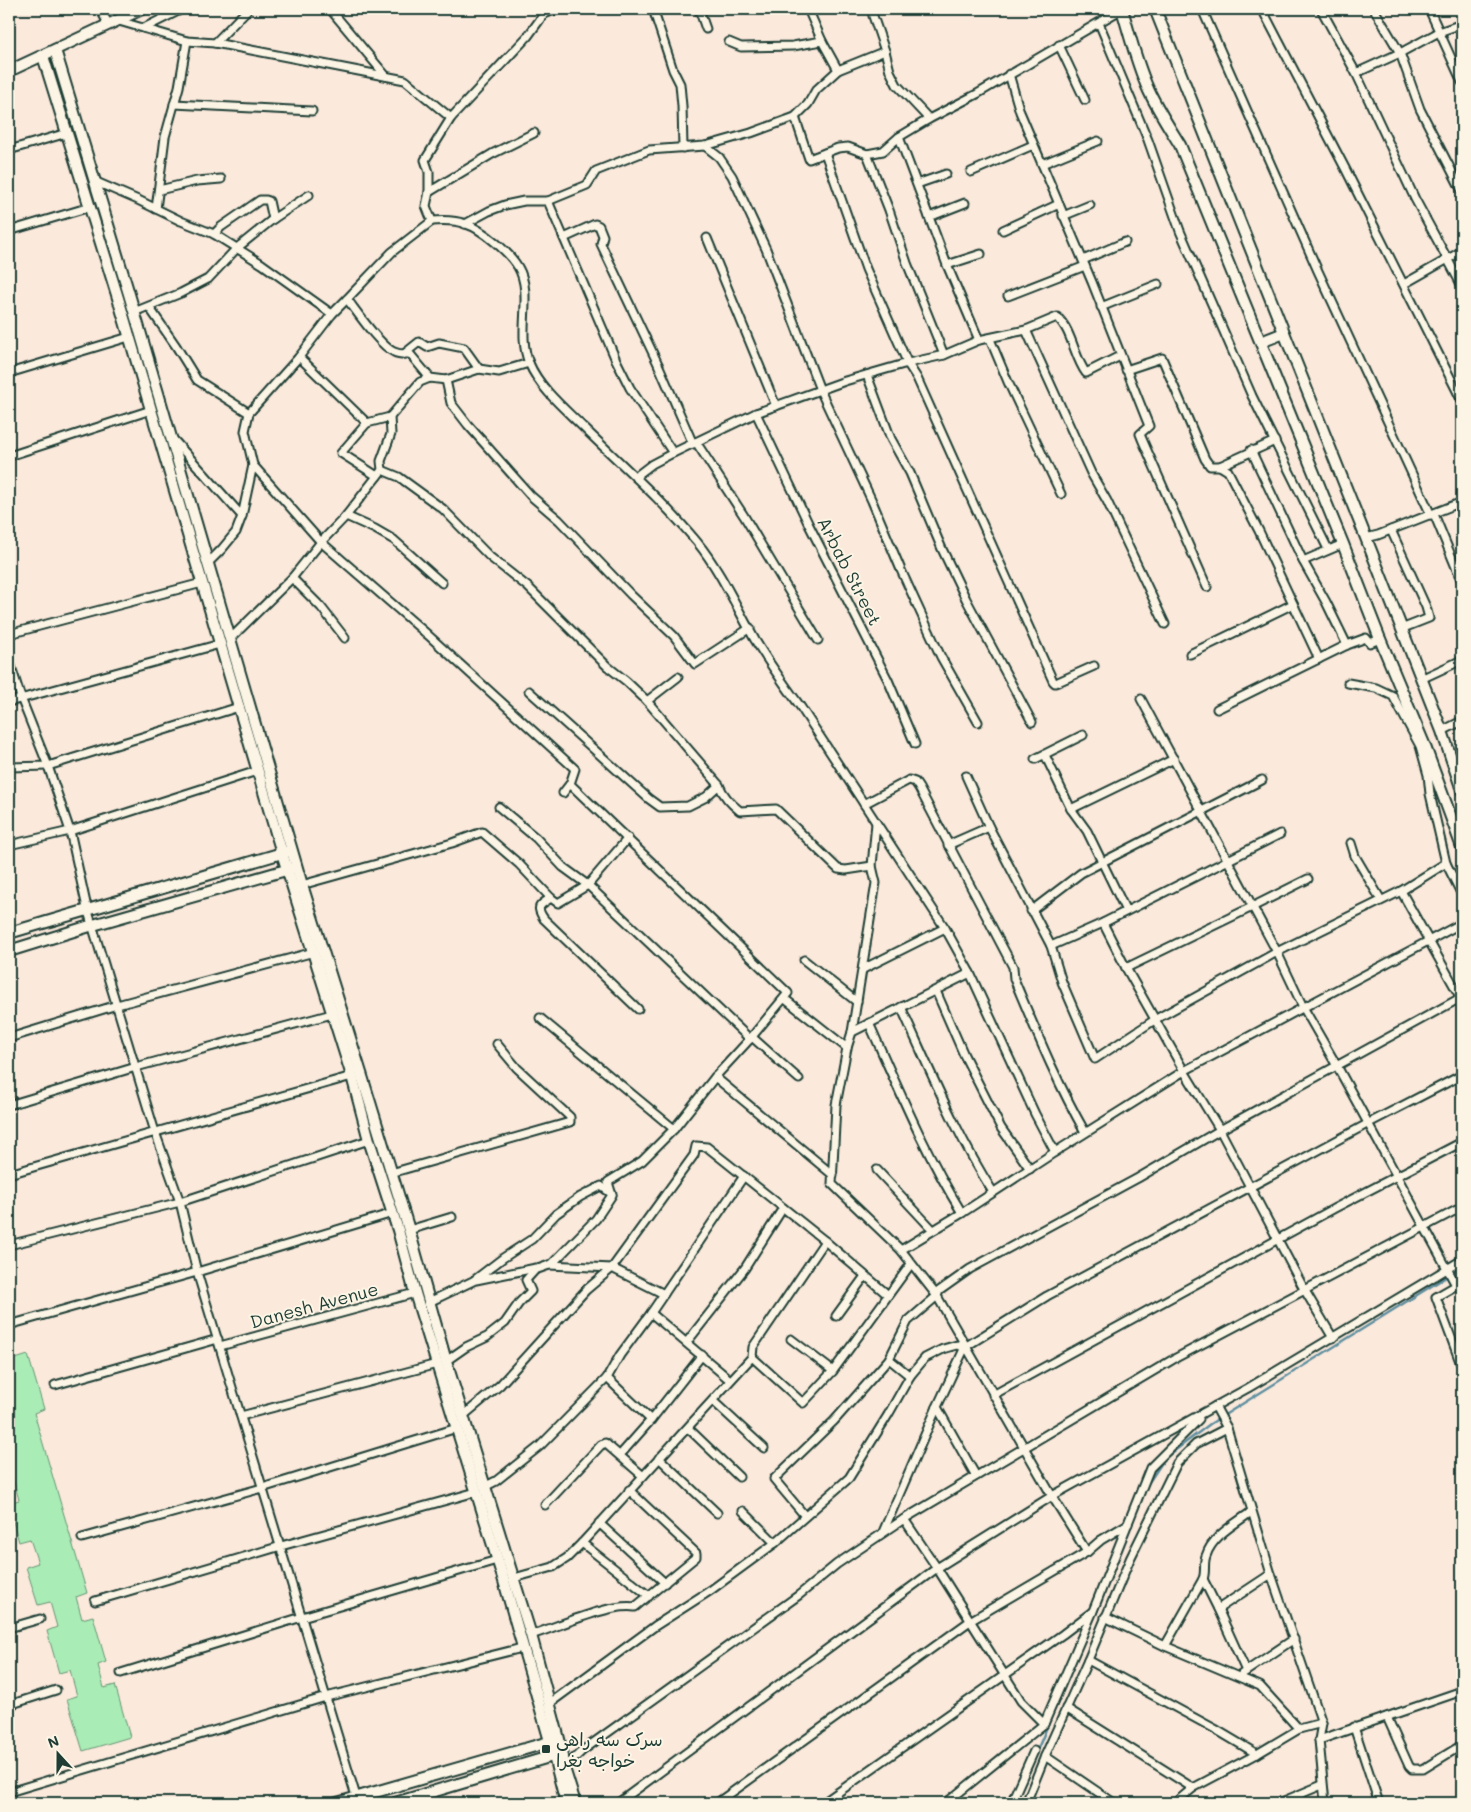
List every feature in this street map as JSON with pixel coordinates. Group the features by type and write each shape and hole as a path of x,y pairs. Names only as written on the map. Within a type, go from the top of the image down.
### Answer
{"main road":[{"path":"9,71 142,9"},
{"path":"1122,9 1135,56 1148,89 1162,117 1180,145 1424,744 1462,847"},
{"path":"1155,9 1421,679 1459,768 1462,790"},
{"path":"55,50 230,639 287,852"},
{"path":"43,56 130,338 257,771 293,869 409,1230 429,1302 457,1428 522,1648 555,1740"},
{"path":"1261,342 1284,334"},
{"path":"156,428 170,436"},
{"path":"162,448 170,436"},
{"path":"9,932 287,852"},
{"path":"9,951 93,925 293,869"},
{"path":"298,886 314,952 393,1213 415,1293 464,1416 531,1635 550,1703 566,1803"},
{"path":"337,1803 358,1800 555,1740"},
{"path":"557,1754 576,1803"},
{"path":"395,1803 557,1754"}],"street":[{"path":"100,9 109,25"},
{"path":"144,28 182,9"},
{"path":"215,42 248,9"},
{"path":"330,9 387,76"},
{"path":"432,221 426,206 429,192 425,160 451,118 528,36 544,11 557,9"},
{"path":"653,9 673,70 680,84 682,148"},
{"path":"699,9 706,30"},
{"path":"808,9 822,41 838,70"},
{"path":"872,9 890,71 897,85 929,119"},
{"path":"795,117 808,158 848,146 867,154 883,151 899,137 929,119 976,94 1122,9"},
{"path":"1202,9 1318,271 1433,514 1462,582"},
{"path":"1262,9 1404,284 1462,401"},
{"path":"1321,9 1356,73 1415,199 1462,286"},
{"path":"1374,9 1400,53 1420,109 1462,191"},
{"path":"1429,9 1462,82"},
{"path":"119,21 187,41 215,42 405,80 451,118"},
{"path":"1099,23 1148,140 1180,231 1252,396 1328,549"},
{"path":"1356,73 1400,53 1439,32 1462,24"},
{"path":"156,209 165,137 187,41"},
{"path":"729,42 741,48 793,46 822,41"},
{"path":"1059,45 1085,100"},
{"path":"466,224 489,211 505,205 524,201 548,201 587,185 596,172 649,150 705,146 795,117 808,104 816,90 838,70 885,50"},
{"path":"1009,74 1020,112 1033,145 1084,263 1149,426 1140,434 1207,587"},
{"path":"174,104 312,111"},
{"path":"9,150 66,133"},
{"path":"429,192 492,154 534,134"},
{"path":"899,137 947,265 979,340"},
{"path":"1042,164 1098,141"},
{"path":"971,172 1033,145"},
{"path":"705,146 719,157 732,176 766,249 820,390 941,658 978,722"},
{"path":"824,153 866,269 1053,681 1055,683 1058,682 1094,666"},
{"path":"867,154 907,263 944,355"},
{"path":"917,184 946,174"},
{"path":"159,190 197,180 221,179"},
{"path":"94,181 214,234 332,314"},
{"path":"134,312 149,307 208,278 237,248 273,219 309,195"},
{"path":"214,234 260,200 268,202 273,219"},
{"path":"548,201 616,360 630,388 673,453"},
{"path":"929,217 965,203"},
{"path":"1003,230 1058,204"},
{"path":"1063,216 1090,205"},
{"path":"9,231 90,207"},
{"path":"207,564 236,532 242,516 253,465 244,431 248,413 299,357 332,314 392,252 432,221 443,220 466,224 479,230 501,248 518,267 526,291 524,337 529,363 541,383 562,407 663,505 698,544 736,602 777,676 800,706 945,928 970,973 1035,1114 1055,1152"},
{"path":"564,238 595,224 599,226 603,236 601,244 694,443 744,516 818,640"},
{"path":"707,238 776,406"},
{"path":"1008,296 1084,263 1125,242"},
{"path":"1404,284 1462,252"},
{"path":"947,265 981,254"},
{"path":"1101,307 1158,284"},
{"path":"347,299 392,352 410,354 430,378"},
{"path":"149,307 197,380 248,413"},
{"path":"635,477 652,464 756,413 867,375 944,355 979,340 1026,330 1054,318 1059,318 1086,373 1120,356"},
{"path":"1026,330 1091,473 1107,501 1165,624"},
{"path":"9,373 130,338"},
{"path":"990,339 1008,382 1061,494"},
{"path":"404,354 419,342 427,347 439,343 464,348 479,370"},
{"path":"299,357 367,423"},
{"path":"1126,370 1162,358 1205,459 1210,466 1220,466 1275,441"},
{"path":"377,476 341,453 367,423 390,417 420,382 430,378 446,380 479,370 499,372 529,363"},
{"path":"867,375 891,439 910,473 942,549 966,599 1032,722"},
{"path":"446,380 451,403 474,432 531,496 559,520 631,595 674,636 696,664 750,628"},
{"path":"9,456 151,410"},
{"name":"Arbab Street","path":"756,413 809,525 888,680 915,744"},
{"path":"230,639 292,578 346,516 382,470 381,461 391,434 390,417"},
{"path":"170,436 242,516"},
{"path":"1252,450 1303,561 1347,645"},
{"path":"253,465 322,542 428,635 575,769 570,784 563,793"},
{"path":"1220,466 1228,471 1319,659"},
{"path":"382,470 398,477 443,509 490,557 528,587 607,666 647,701 740,811 776,809 838,868 846,870 872,866"},
{"path":"1366,538 1462,502"},
{"path":"346,516 394,540 442,583"},
{"path":"1391,530 1426,607 1429,618 1401,629"},
{"path":"1303,561 1343,544"},
{"path":"292,578 321,607 345,638"},
{"path":"9,634 202,583"},
{"path":"1190,654 1293,604"},
{"path":"1218,709 1347,645 1367,638 1370,643 1380,639"},
{"path":"9,702 220,644"},
{"path":"9,660 70,831 93,925 155,1132 180,1202 197,1272 358,1800"},
{"path":"1421,679 1462,660"},
{"path":"647,701 678,677"},
{"path":"1348,683 1376,688 1393,696 1420,746 1428,775 1430,794 1446,863 1462,896"},
{"path":"529,691 660,807 688,806 706,797 719,785"},
{"path":"1141,699 1277,952 1303,1007 1338,1066 1453,1277"},
{"path":"9,767 48,766 239,707"},
{"path":"1442,731 1462,721"},
{"path":"1035,759 1045,756 1083,735"},
{"path":"1045,756 1071,809 1087,831 1126,911"},
{"path":"1071,809 1174,759"},
{"path":"9,845 70,831 257,771"},
{"path":"966,776 1031,911 1051,946 1062,982 1095,1059 1156,1019 1277,952 1401,890 1446,863"},
{"path":"864,804 909,780 915,782 1014,967 1014,979 1045,1052 1066,1098 1085,1132"},
{"path":"1031,911 1081,873 1262,780"},
{"path":"570,784 788,993 785,999 715,1077 674,1129 642,1161 608,1182 612,1195"},
{"path":"499,807 536,838 563,867 588,885 751,1038 799,1079"},
{"path":"876,823 872,866 876,883 852,1032 836,1105 832,1184 901,1250 937,1296 993,1396 1087,1552"},
{"path":"948,845 989,827"},
{"path":"298,886 482,832 519,864 558,903 588,885 628,838"},
{"path":"1051,946 1103,923 1280,834"},
{"path":"1351,843 1355,856 1381,900"},
{"path":"1126,968 1308,879"},
{"path":"805,1516 774,1479 834,1421 889,1360 908,1321 937,1296 939,1291 970,1269 1462,998 1428,942 1401,890"},
{"path":"551,898 541,904 539,908 539,912 544,919 638,1009"},
{"path":"1103,923 1126,968 1220,1130 1332,1338"},
{"path":"901,1250 962,1213 1184,1070 1462,924"},
{"path":"863,969 945,928"},
{"path":"9,1038 117,1005 314,952"},
{"path":"804,960 857,1002"},
{"path":"852,1032 970,973"},
{"path":"936,991 964,1055 1001,1128 1030,1169"},
{"path":"785,999 847,1048"},
{"path":"901,1007 957,1129 975,1164 993,1192"},
{"path":"9,1105 136,1066 332,1014"},
{"path":"540,1018 674,1129"},
{"path":"870,1023 917,1131 944,1184 962,1213"},
{"path":"391,1173 570,1122 570,1117 517,1068 497,1044"},
{"path":"883,1532 966,1346 1048,1296 1462,1075"},
{"path":"9,1174 352,1076"},
{"path":"715,1077 833,1175"},
{"path":"9,1245 180,1202 370,1140"},
{"path":"993,1396 1278,1239 1462,1142"},
{"path":"464,1416 500,1385 586,1290 612,1268 694,1155 696,1146 707,1147 888,1294"},
{"path":"877,1170 934,1230"},
{"path":"486,1486 540,1446 607,1378 620,1355 706,1234 744,1176"},
{"path":"429,1302 473,1281 532,1239 556,1214 580,1197 601,1186 612,1195"},
{"path":"241,1416 442,1362 487,1337 505,1323 519,1303 532,1291 526,1280 535,1270 552,1264 596,1219 612,1195"},
{"path":"564,1768 582,1751 799,1595 837,1564 883,1532 1172,1360 1462,1207"},
{"path":"687,1342 745,1268 783,1208"},
{"path":"9,1325 197,1272 393,1213"},
{"path":"409,1230 452,1217"},
{"path":"514,1578 553,1567 567,1558 582,1543 752,1357 753,1347 825,1241"},
{"path":"1462,1260 1453,1277 1436,1297 1462,1368"},
{"path":"473,1281 552,1264 612,1268 664,1294"},
{"path":"752,1357 804,1403 834,1371 911,1264"},
{"path":"836,1316 865,1276"},
{"path":"618,1803 938,1568 1052,1496 1206,1412 1332,1338 1453,1277"},
{"name":"Danesh Avenue","path":"54,1385 415,1293"},
{"path":"651,1313 730,1380"},
{"path":"791,1339 834,1371"},
{"path":"550,1703 655,1626 711,1590 775,1543 849,1478 910,1376 925,1358 943,1349 957,1345 966,1346"},
{"path":"620,1455 651,1420 702,1355"},
{"path":"889,1360 910,1376"},
{"path":"607,1378 651,1420"},
{"path":"713,1401 764,1448"},
{"path":"1215,1406 1227,1428 1251,1512 1322,1723 1319,1740 1325,1803"},
{"path":"937,1408 976,1476"},
{"path":"946,1803 1044,1724 1093,1611 1150,1468 1206,1412"},
{"path":"82,1538 262,1488 457,1428"},
{"path":"688,1428 739,1477"},
{"path":"1026,1803 1130,1559 1177,1463 1196,1444 1227,1428"},
{"path":"546,1506 601,1445 607,1444 643,1476"},
{"path":"659,1458 717,1513"},
{"path":"531,1635 599,1612 626,1606 634,1607 697,1555 629,1490"},
{"path":"95,1601 281,1546 476,1492"},
{"path":"743,1511 775,1543"},
{"path":"1165,1646 1203,1579 1205,1574 1205,1556 1218,1536 1251,1512"},
{"path":"904,1519 938,1568 1021,1701 1044,1724"},
{"path":"599,1523 665,1583"},
{"path":"717,1803 970,1621 1087,1552 1101,1540 1128,1524"},
{"path":"582,1543 649,1596"},
{"path":"121,1673 302,1617 497,1560"},
{"path":"1218,1609 1271,1574"},
{"path":"1203,1579 1246,1671"},
{"path":"823,1803 1093,1611"},
{"path":"1105,1617 1165,1646 1260,1686 1299,1729"},
{"path":"9,1628 40,1619"},
{"path":"1239,1677 1294,1639"},
{"path":"9,1792 326,1697 522,1648"},
{"path":"1088,1660 1216,1729 1257,1754"},
{"path":"9,1705 56,1690"},
{"path":"1319,1740 1462,1691"},
{"path":"1066,1708 1192,1788"},
{"path":"1387,1717 1412,1769 1423,1769 1462,1745"},
{"path":"1175,1803 1192,1788 1257,1754 1299,1729 1322,1723"},
{"path":"1354,1727 1379,1803"},
{"path":"1011,1803 1034,1751"},
{"path":"1045,1756 1114,1803"},
{"path":"1279,1803 1322,1785"}],"green space":[{"path":"28,1355 44,1409 34,1413 87,1593 76,1597 82,1619 93,1616 106,1662 98,1665 104,1688 115,1685 130,1737 83,1751 67,1699 77,1696 70,1670 59,1673 47,1631 57,1627 50,1602 38,1605 26,1567 38,1563 30,1539 19,1542 9,1508 9,1503 19,1500 12,1475 9,1475 9,1361"}],"waterway":[{"path":"1147,1485 1165,1458 1210,1424 1462,1267"},
{"path":"1036,1753 1070,1673"},
{"path":"1015,1803 1027,1774"}],"place":[{"name":"سرک سه راهی خواجه بغرا","path":"546,1749"}]}
